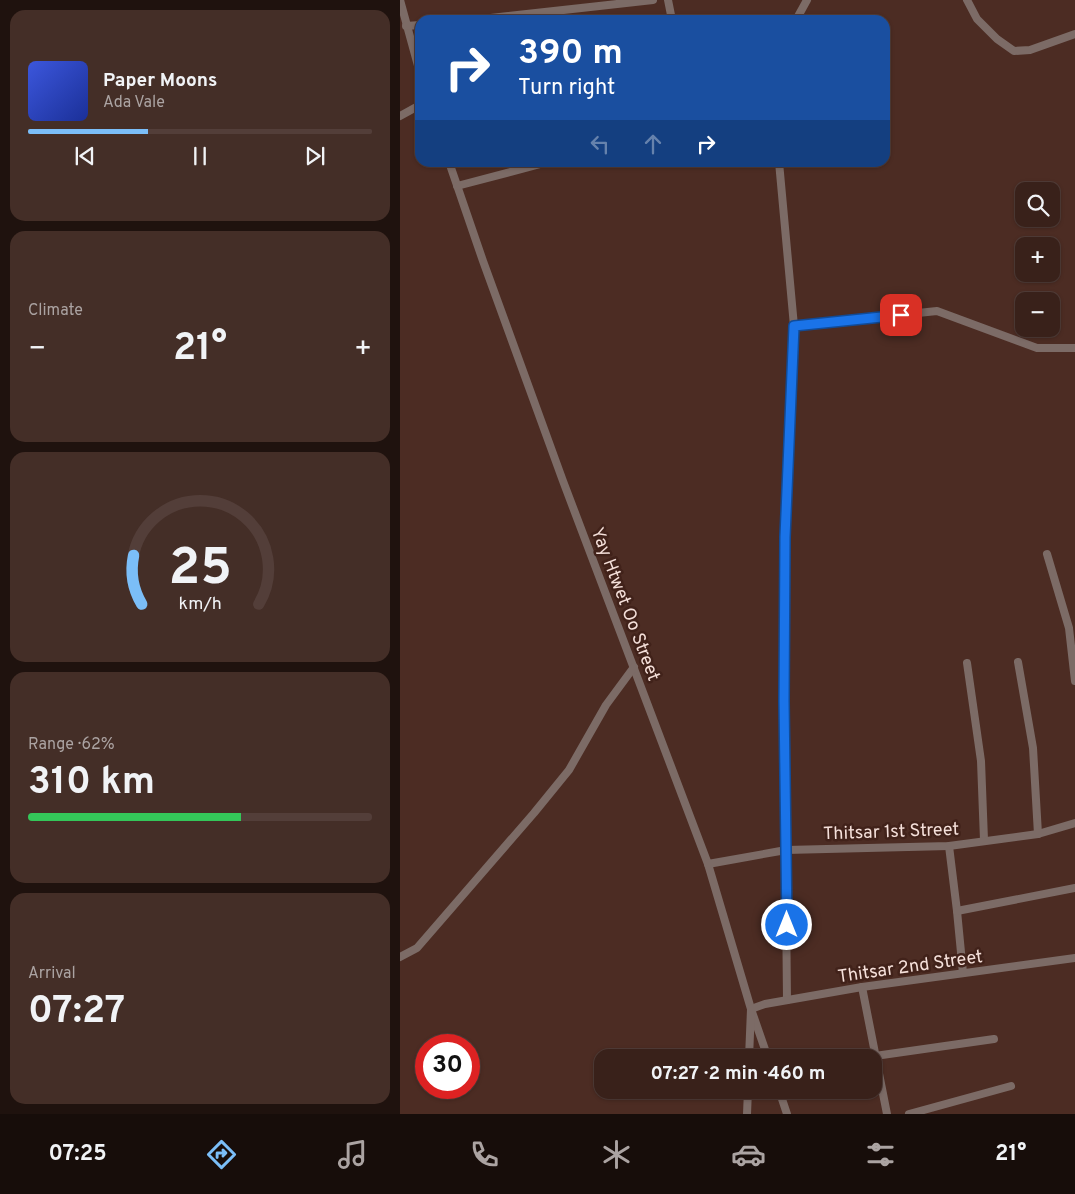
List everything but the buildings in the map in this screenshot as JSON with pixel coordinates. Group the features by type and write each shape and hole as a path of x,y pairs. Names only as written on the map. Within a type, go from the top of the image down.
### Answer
{"street":[{"path":"400,0 415,56"},
{"path":"551,15 653,0"},
{"path":"668,0 671,15"},
{"path":"799,15 807,0"},
{"path":"967,0 977,19 997,39 1014,51 1030,50 1075,34"},
{"path":"406,26 415,25"},
{"path":"400,116 415,108"},
{"name":"Yay Htwet Oo Street","path":"451,167 563,481 708,864 765,1049"},
{"path":"457,186 529,167"},
{"path":"779,167 794,326 786,518 784,701 787,1000"},
{"path":"794,326 937,311 1037,348 1075,348"},
{"path":"1047,554 1072,628 1075,681"},
{"path":"967,662 981,761 984,840"},
{"path":"1018,662 1033,748 1038,834"},
{"path":"400,957 417,948 569,770 606,706 634,667"},
{"name":"Thitsar 1st Street","path":"708,864 786,850 949,846 1038,834 1075,823"},
{"path":"949,846 963,973"},
{"path":"957,911 1075,888"},
{"name":"Thitsar 2nd Street","path":"751,1008 862,987 1075,958"},
{"path":"862,987 875,1049"},
{"path":"749,1049 751,1008"},
{"path":"882,1055 994,1039"},
{"path":"909,1114 1011,1086"},
{"path":"882,1088 887,1114"},
{"path":"747,1114 748,1099"},
{"path":"782,1099 787,1114"}],"route":[{"path":"787,925 784,701 785,537 794,326 901,315"}]}
